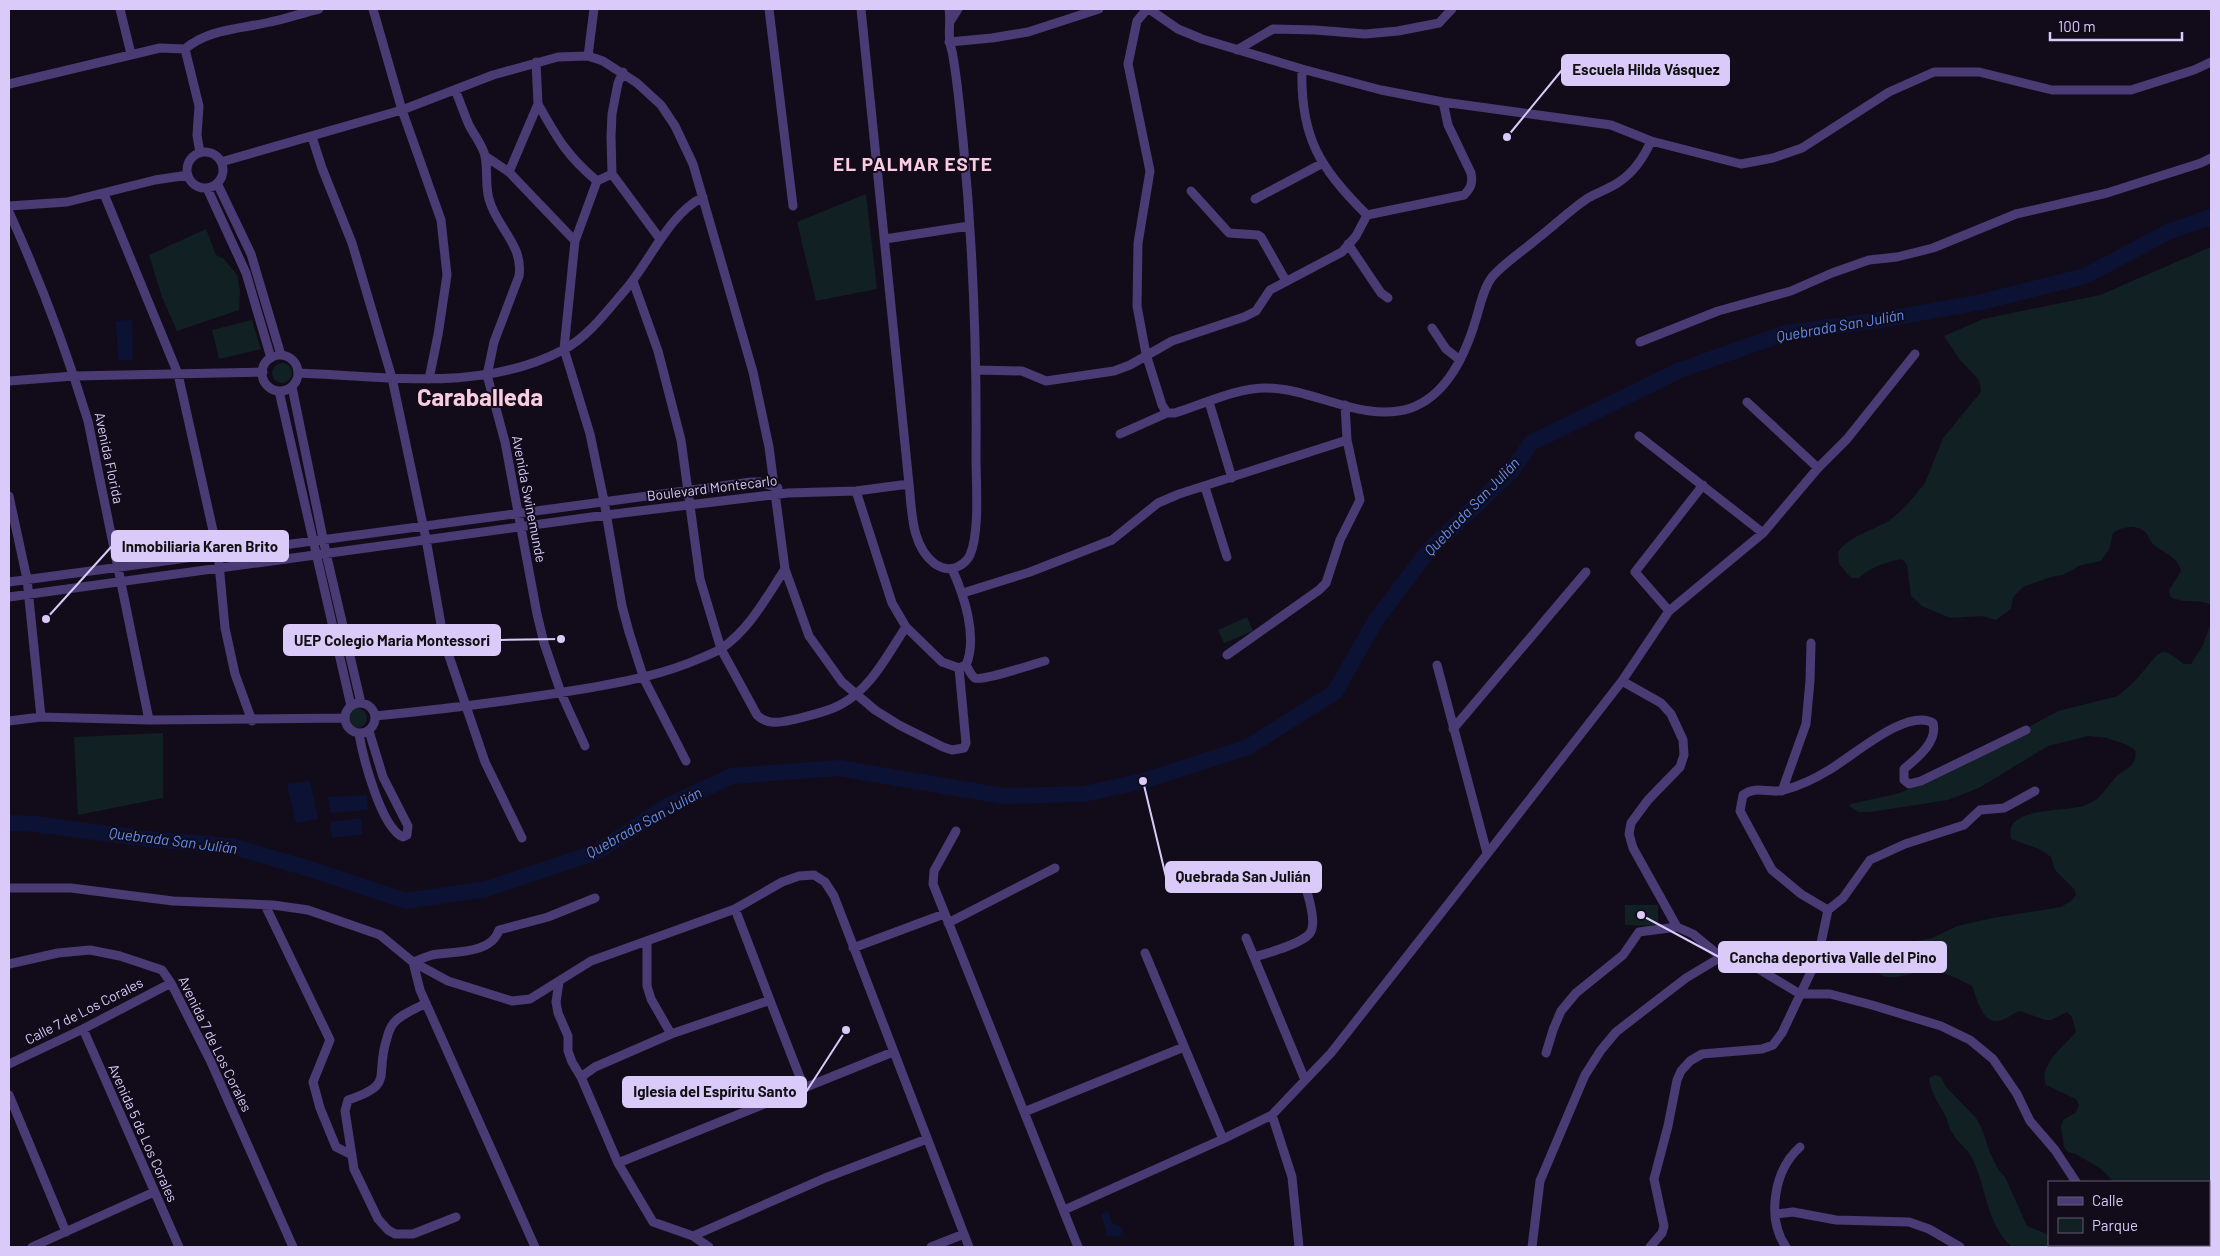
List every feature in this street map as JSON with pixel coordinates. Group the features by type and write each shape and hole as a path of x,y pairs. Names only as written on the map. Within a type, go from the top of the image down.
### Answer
{"street":[{"path":"120,9 131,54"},
{"path":"9,84 160,48 185,49 194,41 207,36 319,9"},
{"path":"373,9 402,110 440,220 447,275 429,379"},
{"path":"588,56 594,9"},
{"path":"770,9 794,206"},
{"path":"861,9 909,484 916,536 922,550 930,560 940,568 952,569 962,565 969,556 973,542 976,496 977,370 976,313 963,140 953,57 949,42 951,20 949,9"},
{"path":"951,20 958,9"},
{"path":"949,42 1028,32 1100,9"},
{"path":"1166,413 1146,354 1137,306 1138,243 1150,172 1128,64 1137,22 1148,9 1178,29 1237,50 1381,90 1443,102 1611,125 1651,141 1741,164 1773,158 1802,148 1889,92 1934,72 1979,72 2052,90 2131,90 2194,70 2211,62"},
{"path":"1237,50 1273,29 1365,34 1398,31 1439,23 1452,9"},
{"path":"185,49 199,106 197,135 200,154"},
{"path":"221,162 402,110 536,62 558,57 588,56 603,61 623,72 661,105 675,126 693,164 752,372 769,447 785,569 810,636 835,674 855,695 899,726 943,747 958,750 964,748 966,735 963,666 971,645 963,592 952,569"},
{"path":"509,172 538,104 536,62"},
{"path":"1302,69 1301,96 1306,126 1313,145 1323,163 1345,193 1367,215"},
{"path":"623,72 618,83 612,114 612,174 660,239"},
{"path":"455,90 468,123 485,156 486,185 489,199 494,212 519,254 521,265 519,276 494,342 486,375"},
{"path":"1367,215 1451,199 1464,195 1470,188 1472,181 1471,173 1448,125 1443,102"},
{"path":"538,104 562,146 578,165 597,181"},
{"path":"312,137 322,168 352,243 392,378 426,539 442,630 465,707 485,762 522,838"},
{"path":"1120,434 1166,413 1175,413 1248,390 1267,388 1285,391 1377,412 1393,412 1412,407 1428,399 1442,385 1460,360 1469,343 1483,295 1491,279 1507,263 1589,197 1619,182 1643,159 1651,141"},
{"path":"200,154 212,154 221,162 223,170 218,184 207,188 199,187 192,182 188,175 190,162 200,154"},
{"path":"485,156 509,172 575,241"},
{"path":"1640,342 1718,311 1791,291 1832,273 1869,260 1897,257 1933,248 2016,214 2107,193 2201,163 2211,158"},
{"path":"1255,199 1323,163"},
{"path":"612,174 597,181 575,241 564,349 585,412 604,500 622,606 644,679 686,761"},
{"path":"9,206 67,202 155,180 188,175"},
{"path":"218,184 257,269 281,355"},
{"path":"207,188 243,266 271,358"},
{"path":"1190,191 1229,233 1258,235 1261,237 1286,281"},
{"path":"104,194 178,374 218,553 225,628 235,674 252,721"},
{"path":"298,373 429,379 486,375 523,366 564,349 592,327 633,281 660,239 694,202 703,197"},
{"name":"Avenida Florida","path":"9,212 37,273 88,421 149,720"},
{"path":"977,370 1022,371 1046,381 1114,371 1130,365 1146,354 1185,336 1244,317 1256,311 1270,290 1342,252 1356,236 1367,215"},
{"path":"885,238 969,226"},
{"path":"1348,244 1381,292 1388,298"},
{"path":"633,281 671,396 682,440 692,505 700,579 721,649 757,715 764,722 780,722 820,713 839,706 867,685 906,627"},
{"path":"1432,328 1446,349 1460,360"},
{"path":"1064,1210 1272,1115 1337,1046 1486,853 1622,682 1669,611 1763,534 1818,468 1847,439 1915,354"},
{"path":"281,355 293,361 298,373 292,387 279,391 267,385 263,372 265,364 271,358 281,355"},
{"path":"9,381 74,376 263,372"},
{"name":"Avenida Swinemunde","path":"486,375 506,442 544,644 561,693 585,746"},
{"path":"292,387 326,553 361,703"},
{"path":"279,391 351,706"},
{"path":"1209,402 1232,478"},
{"path":"1747,402 1818,468"},
{"path":"1227,655 1319,590 1326,583 1340,540 1360,500 1347,440 1345,406"},
{"path":"1639,436 1763,534"},
{"path":"963,592 1030,572 1112,540 1158,504 1179,494 1347,440"},
{"name":"Boulevard Montecarlo","path":"9,582 519,514 689,489 760,482 775,491"},
{"name":"Boulevard Montecarlo","path":"9,597 426,539 692,505 775,491 788,493 856,491 909,484"},
{"path":"1669,611 1635,572 1647,554 1703,485"},
{"path":"1205,487 1227,557"},
{"path":"856,491 885,587 892,604 906,627 942,662 963,666 976,678 993,676 1045,661"},
{"path":"9,496 27,579 41,716"},
{"path":"375,716 465,707 561,693 644,679 683,666 721,649 749,622 785,569"},
{"path":"1453,729 1586,572"},
{"path":"1782,791 1806,724 1811,643"},
{"path":"1437,665 1486,853"},
{"path":"1622,682 1661,703 1671,714 1683,740 1684,755 1680,767 1638,812 1631,823 1629,834 1633,848 1677,927"},
{"path":"361,703 370,707 375,716 373,727 369,731 359,734 349,729 344,718 347,709 361,703"},
{"path":"9,720 41,716 252,721 344,718"},
{"path":"1828,910 1794,889 1772,870 1740,810 1743,795 1750,790 1782,791 1829,770 1906,722 1928,720 1933,723 1935,729 1933,737 1921,754 1904,769 1904,780 1909,784 1921,781 2026,730"},
{"path":"359,734 370,783 394,831 403,837 407,835 408,826 383,777 369,731"},
{"path":"1650,1247 1662,1233 1664,1226 1654,1179 1668,1126 1677,1080 1681,1071 1690,1061 1702,1054 1762,1048 1773,1045 1782,1033 1818,957 1828,910 1843,898 1870,860 1905,844 1964,825 1980,810 2004,808 2035,791"},
{"path":"956,831 934,871 933,884 1078,1247"},
{"path":"1254,958 1301,940 1310,934 1314,925 1313,914 1299,866"},
{"path":"948,923 1055,868"},
{"path":"9,888 71,888 173,901 265,905 308,910 380,935 413,962 448,980 512,1001 530,999 591,961 735,909 782,882 799,876 814,875 825,882 834,896 969,1247"},
{"path":"413,962 431,955 461,952 486,945 497,937 499,930 548,916 595,898"},
{"path":"265,905 330,1040 313,1082 320,1108 336,1147 352,1155"},
{"path":"735,909 761,975 768,1001 804,1087"},
{"path":"853,948 944,914"},
{"path":"1546,1053 1561,1011 1576,993 1624,955 1639,932 1677,927 1693,934 1722,957 1752,965 1800,994 1830,994 1872,1005 1941,1026 1970,1040 1993,1059 2017,1094 2030,1121 2055,1150 2075,1181"},
{"path":"1246,938 1305,1080"},
{"path":"646,941 647,986 651,999 671,1034"},
{"name":"Avenida 7 de Los Corales","path":"9,964 58,953 90,950 120,956 162,970 171,983 210,1060 293,1247"},
{"path":"1145,954 1223,1139"},
{"path":"1532,1247 1540,1181 1585,1075 1601,1050 1616,1032 1654,1002 1686,978 1722,957"},
{"path":"413,962 420,990 535,1247"},
{"path":"559,982 556,1002 558,1013 568,1036 568,1051 618,1163 653,1222 693,1236 709,1247"},
{"name":"Calle 7 de Los Corales","path":"9,1064 83,1029 171,983"},
{"path":"580,1077 595,1066 671,1034 768,1001"},
{"path":"426,1003 394,1022 382,1054 382,1076 378,1086 369,1093 348,1100 345,1112 354,1170 378,1219 388,1230 395,1234 412,1234 456,1216"},
{"name":"Avenida 5 de Los Corales","path":"83,1029 179,1247"},
{"path":"1024,1112 1184,1046"},
{"path":"618,1163 893,1052"},
{"path":"9,1095 66,1232"},
{"path":"1272,1115 1292,1177 1299,1247"},
{"path":"693,1236 825,1178 927,1139"},
{"path":"1786,1247 1780,1239 1774,1214 1783,1168 1790,1155 1800,1147"},
{"path":"32,1247 154,1192"},
{"path":"1774,1214 1794,1212 1836,1220 1909,1222 1929,1229 1960,1247"},
{"path":"931,1247 964,1234"}],"green space":[{"path":"866,194 877,289 816,301 797,222"},
{"path":"206,229 216,255 224,259 237,275 240,290 239,310 177,331 162,297 149,255"},
{"path":"2211,247 2211,605 2202,602 2174,599 2170,596 2169,590 2181,571 2179,566 2173,558 2151,542 2147,534 2135,527 2121,529 2113,533 2109,550 2101,561 2081,565 2063,575 2051,577 2023,587 2013,597 2011,609 1996,620 1982,616 1950,618 1922,606 1911,596 1907,565 1902,559 1879,566 1859,578 1851,578 1839,564 1838,552 1855,537 1890,520 1913,498 1925,483 1943,438 1981,392 1979,380 1960,360 1944,336 1983,319 2100,295"},
{"path":"252,320 261,349 219,359 212,330"},
{"path":"282,363 289,366 292,373 289,380 282,383 275,380 272,373 275,366"},
{"path":"1247,617 1253,631 1224,643 1218,630"},
{"path":"2211,623 2211,1247 2178,1247 2176,1246 2210,1246 2210,1181 2113,1181 2101,1169 2076,1154 2068,1152 2064,1147 2061,1127 2063,1120 2076,1112 2079,1105 2076,1099 2046,1085 2045,1077 2049,1063 2076,1032 2072,1017 2067,1012 2051,1020 2045,1020 2020,1011 2002,1020 1995,1021 1990,1019 1981,1010 1972,986 1963,981 1936,971 1887,977 1881,975 1875,969 1871,959 1879,949 1885,947 1932,938 1957,926 2061,907 2072,900 2076,895 2074,889 2055,870 2051,857 2039,849 2011,839 2011,828 2017,820 2026,815 2077,807 2091,802 2100,796 2117,776 2133,763 2135,760 2135,750 2107,738 2088,736 2048,746 1979,788 1948,800 1870,812 1859,812 1849,806 1900,793 1962,764 2058,711 2118,696 2162,652 2169,653 2184,664 2191,664 2203,645"},
{"path":"357,708 364,711 367,718 364,725 357,728 350,725 347,718 350,711"},
{"path":"163,733 163,798 78,815 74,737"},
{"path":"1625,905 1658,905 1658,926 1625,925"},
{"path":"1935,1075 1941,1077 1947,1088 1976,1118 1990,1153 1998,1169 2005,1177 2027,1226 2048,1235 2048,1246 2073,1247 2012,1247 2003,1238 1992,1217 1972,1158 1952,1132 1933,1094 1929,1078"}],"water":[{"path":"132,320 133,360 118,360 116,321"},
{"path":"310,781 318,819 296,823 287,784"},
{"path":"367,795 368,810 330,813 328,797"},
{"path":"361,818 363,834 332,838 330,822"},
{"path":"1108,1211 1112,1223 1123,1228 1120,1236 1105,1236 1106,1229 1101,1214"}],"waterway":[{"name":"Quebrada San Julián","path":"9,823 35,824 147,839 231,846 313,870 406,901 486,889 597,852 669,805 732,776 839,768 1003,796 1084,794 1143,781 1248,747 1335,692 1376,620 1429,550 1511,472 1531,443 1680,370 1786,333 1887,319 1981,302 2085,276 2170,231 2211,217"}],"place":[{"name":"Escuela Hilda Vásquez","path":"1507,137"},
{"name":"Inmobiliaria Karen Brito","path":"46,619"},
{"name":"UEP Colegio Maria Montessori","path":"561,639"},
{"name":"Quebrada San Julián","path":"1143,781"},
{"name":"Cancha deportiva Valle del Pino","path":"1641,915"},
{"name":"Iglesia del Espíritu Santo","path":"846,1030"}],"district":[{"name":"EL PALMAR ESTE","path":"913,164"},
{"name":"Caraballeda","path":"480,398"}]}
